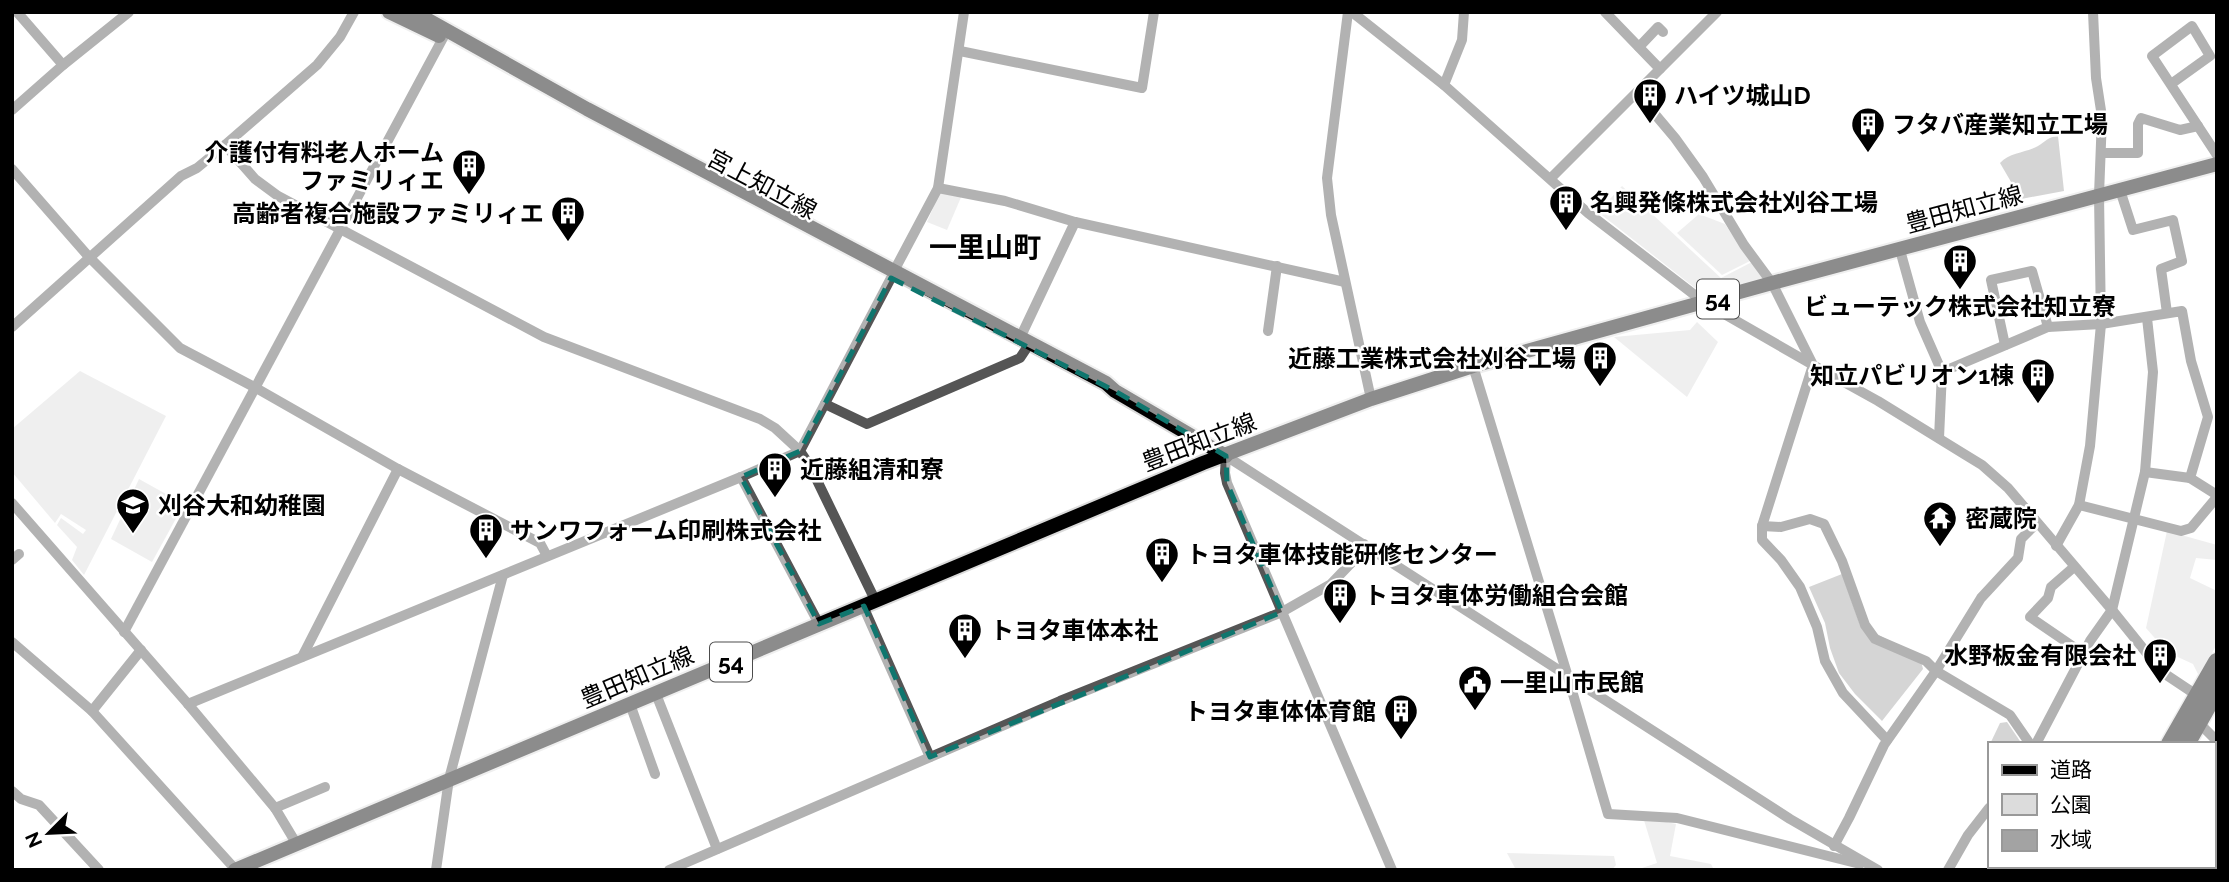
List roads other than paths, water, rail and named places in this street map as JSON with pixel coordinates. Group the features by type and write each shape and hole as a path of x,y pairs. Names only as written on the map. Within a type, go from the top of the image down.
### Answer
{"highway":[{"path":"2171,742 2217,662"},
{"path":"2187,742 2217,689"}],"main road":[{"name":"宮上知立線","path":"388,12 443,38 583,116 1023,343 1103,388 1115,391 1227,456"},
{"name":"宮上知立線","path":"414,12 892,275"},
{"name":"豊田知立線","path":"236,870 1203,463 1371,399 1473,366 2217,164"}],"street":[{"path":"17,12 63,65"},
{"path":"12,110 129,12"},
{"path":"12,327 181,176 198,168 317,65 340,37 354,12"},
{"path":"188,704 800,451 938,188 964,12"},
{"path":"960,51 1142,88 1154,12"},
{"path":"1371,399 1331,215 1327,178 1350,12 1444,85 1588,212 1705,303 1938,438 1994,475 2112,610 2162,672 2198,696"},
{"path":"1444,85 1462,40 1464,12"},
{"path":"1551,178 1717,12"},
{"path":"2056,546 2079,505 2090,446 2101,324 2099,195 2102,117 2096,78 2093,12"},
{"path":"1611,14 1660,69"},
{"path":"2171,84 2210,56 2192,26 2152,55 2217,155"},
{"path":"1639,47 1658,27 1663,32"},
{"path":"124,632 443,38"},
{"path":"1637,93 1703,177 1744,245 1772,283 1814,365 1762,526 1762,540 1781,560 1800,587 1817,627 1825,660 1843,693 1887,740"},
{"path":"2101,153 2138,153 2138,124 2141,118 2180,130 2198,126"},
{"path":"225,145 255,179 278,196 556,342 760,419 775,428 800,451 810,466 930,757"},
{"path":"12,169 89,257 180,348 398,469 540,543 547,556"},
{"path":"938,188 1006,201 1075,222 1345,282"},
{"path":"2120,190 2133,230 2173,220 2182,261 2161,268 2167,313"},
{"path":"825,404 867,424 1020,358 1023,343 1075,222"},
{"path":"1900,250 1920,322 1942,372 1938,438"},
{"path":"1268,331 1277,266"},
{"path":"2005,345 1991,280 2032,271 2048,327"},
{"path":"1942,372 2048,327 2101,324 2182,311 2191,361 2211,406 2190,478"},
{"path":"2037,742 2084,654 2112,610 2145,472 2153,372 2147,318"},
{"path":"1473,366 1608,814 1677,818 1875,868"},
{"path":"1392,870 1227,483 1224,473 1227,456 1568,677 1834,845 1875,868"},
{"path":"302,657 398,469"},
{"path":"2079,505 2181,531 2192,528 2217,496 2190,478 2145,472"},
{"path":"741,477 819,624"},
{"path":"12,503 275,808 296,843"},
{"path":"1762,526 1781,527 1810,519 1824,524 1842,561 1857,608 1875,639 1926,661 1936,671 2010,715 2029,742"},
{"path":"1834,845 1887,740 1936,671 1981,598 2018,558 2021,540 2037,523"},
{"path":"669,870 1060,701 1282,612 1331,584 1354,561 1364,544"},
{"path":"2074,567 2052,587 2048,598 2030,617 2084,654"},
{"path":"436,870 449,779 503,575"},
{"path":"12,642 92,711 236,870"},
{"path":"92,711 141,650"},
{"path":"656,694 717,849"},
{"path":"630,704 655,774"},
{"path":"2198,722 2217,741"},
{"path":"275,808 325,787"},
{"path":"12,791 21,799 39,804 99,870"},
{"path":"1948,870 1968,835 1988,809"},
{"path":"1788,846 1802,825"}],"water":[{"path":"2058,136 2064,191 2021,199 2000,163"},
{"path":"1842,574 1860,625 1920,657 1923,669 1882,721 1839,673 1825,623 1809,587"},
{"path":"2007,722 2021,742 1991,742 2000,723"}],"place":[{"name":"ハイツ城山D","path":"1650,125"},
{"name":"フタバ産業知立工場","path":"1868,154"},
{"name":"介護付有料老人ホーム ファミリィエ","path":"469,196"},
{"name":"名興発條株式会社刈谷工場","path":"1566,232"},
{"name":"高齢者複合施設ファミリィエ","path":"568,243"},
{"name":"ビューテック株式会社知立寮","path":"1960,291"},
{"name":"近藤工業株式会社刈谷工場","path":"1600,388"},
{"name":"知立パビリオン1棟","path":"2038,405"},
{"name":"近藤組清和寮","path":"775,499"},
{"name":"刈谷大和幼稚園","path":"133,535"},
{"name":"密蔵院","path":"1940,548"},
{"name":"サンワフォーム印刷株式会社","path":"486,560"},
{"name":"トヨタ車体技能研修センター","path":"1162,584"},
{"name":"トヨタ車体労働組合会館","path":"1340,625"},
{"name":"トヨタ車体本社","path":"965,660"},
{"name":"水野板金有限会社","path":"2160,685"},
{"name":"一里山市民館","path":"1475,712"},
{"name":"トヨタ車体体育館","path":"1401,741"}],"district":[{"name":"一里山町","path":"985,247"}]}
